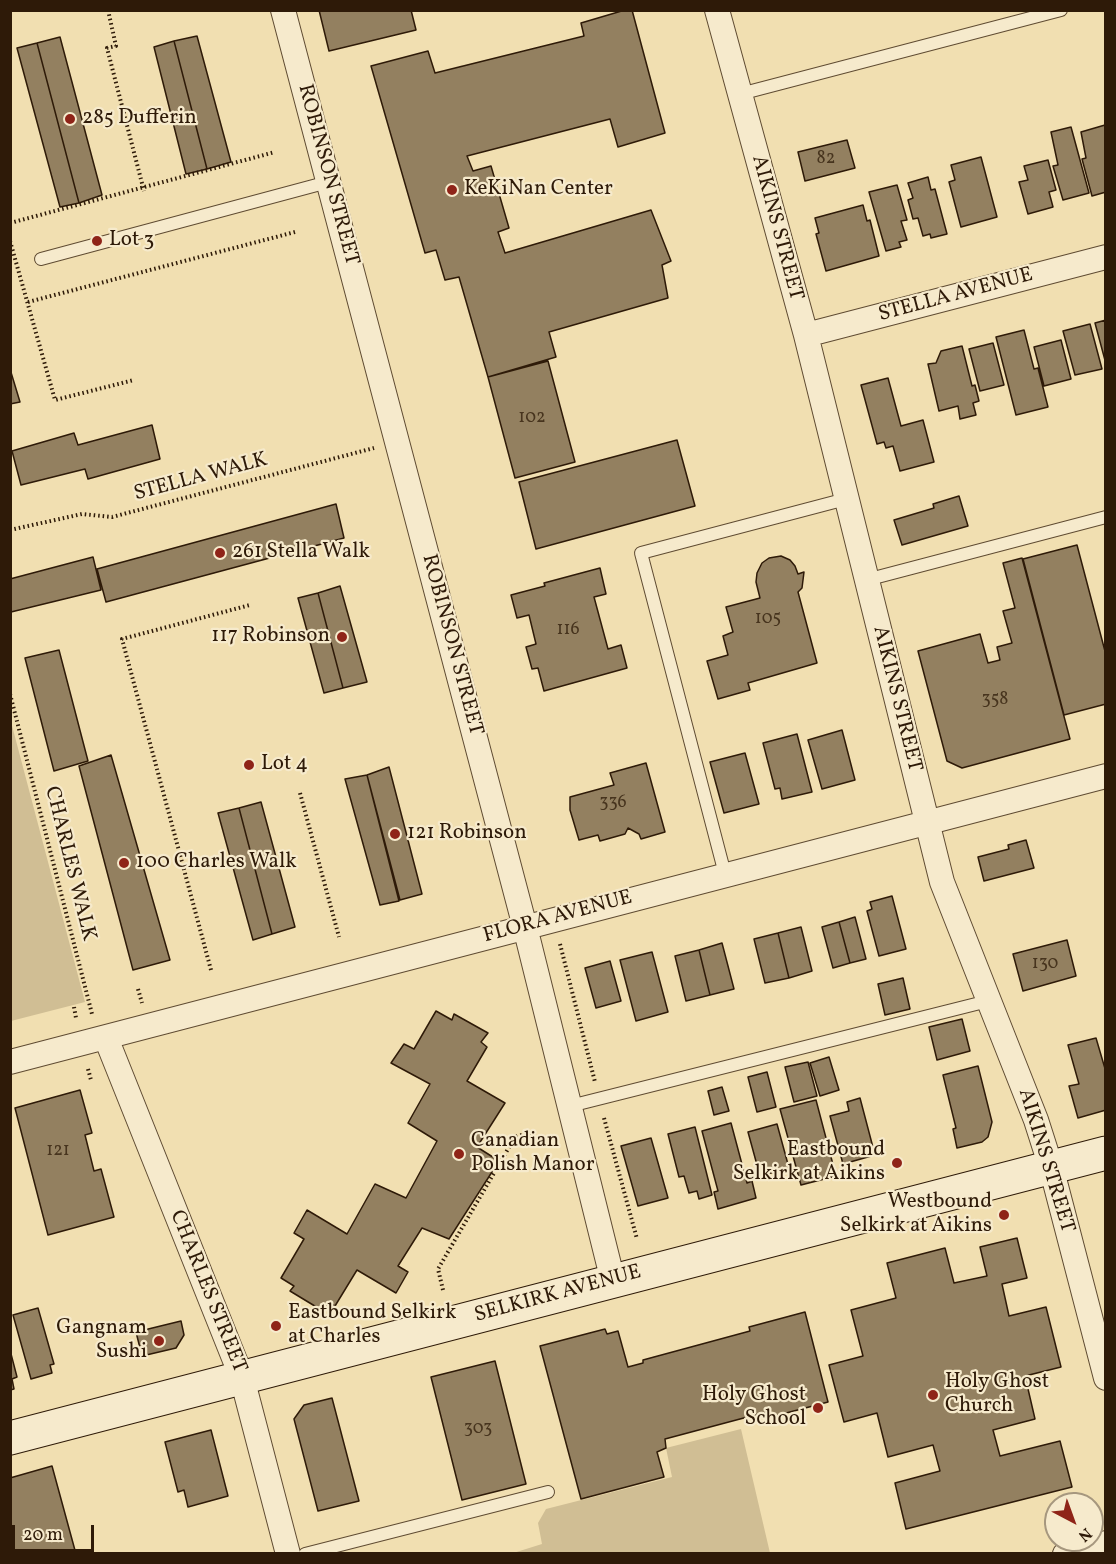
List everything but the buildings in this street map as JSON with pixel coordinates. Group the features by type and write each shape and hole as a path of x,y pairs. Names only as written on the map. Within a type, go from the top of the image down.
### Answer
{"main road":[{"name":"SELKIRK AVENUE","path":"10,1438 1106,1153"}],"street":[{"name":"ROBINSON STREET","path":"283,10 525,927 613,1281"},
{"name":"AIKINS STREET","path":"717,10 806,335 942,882 1036,1120 1102,1354 1106,1378"},
{"name":"STELLA AVENUE","path":"806,335 1106,257"},
{"name":"FLORA AVENUE","path":"10,1062 1106,776"},
{"name":"CHARLES STREET","path":"106,1038 242,1378 288,1554"},
{"path":"1065,1554 1106,1543"}],"lane":[{"path":"740,94 1061,10"},
{"path":"41,259 328,182"},
{"path":"726,874 641,553 846,498"},
{"path":"866,580 1106,517"},
{"path":"570,1106 988,1001"},
{"path":"305,1554 548,1492"}],"path":[{"path":"108,10 116,46 107,48 143,190"},
{"path":"10,224 143,190 274,152"},
{"path":"28,302 295,232"},
{"path":"10,241 55,399 134,380"},
{"name":"STELLA WALK","path":"10,531 81,514 112,517 397,442"},
{"path":"211,970 122,639 250,605"},
{"name":"CHARLES WALK","path":"10,694 92,1013 106,1038"},
{"path":"300,793 339,937"},
{"path":"554,919 637,1239"},
{"path":"443,1290 438,1269 515,1137 532,1132"}],"shaded area":[{"path":"10,718 85,1002 11,1021 10,1021"},
{"path":"741,1429 770,1553 510,1554 542,1544 538,1523 546,1509 672,1477 666,1448"}],"place":[{"name":"285 Dufferin","path":"70,119"},
{"name":"KeKiNan Center","path":"452,190"},
{"name":"Lot 3","path":"97,241"},
{"name":"261 Stella Walk","path":"220,553"},
{"name":"117 Robinson","path":"342,637"},
{"name":"Lot 4","path":"249,765"},
{"name":"121 Robinson","path":"395,834"},
{"name":"100 Charles Walk","path":"124,863"},
{"name":"Canadian Polish Manor","path":"459,1154"},
{"name":"Eastbound Selkirk at Aikins","path":"897,1163"},
{"name":"Westbound Selkirk at Aikins","path":"1004,1215"},
{"name":"Eastbound Selkirk at Charles","path":"276,1326"},
{"name":"Gangnam Sushi","path":"159,1341"},
{"name":"Holy Ghost Church","path":"933,1395"},
{"name":"Holy Ghost School","path":"818,1408"}]}
